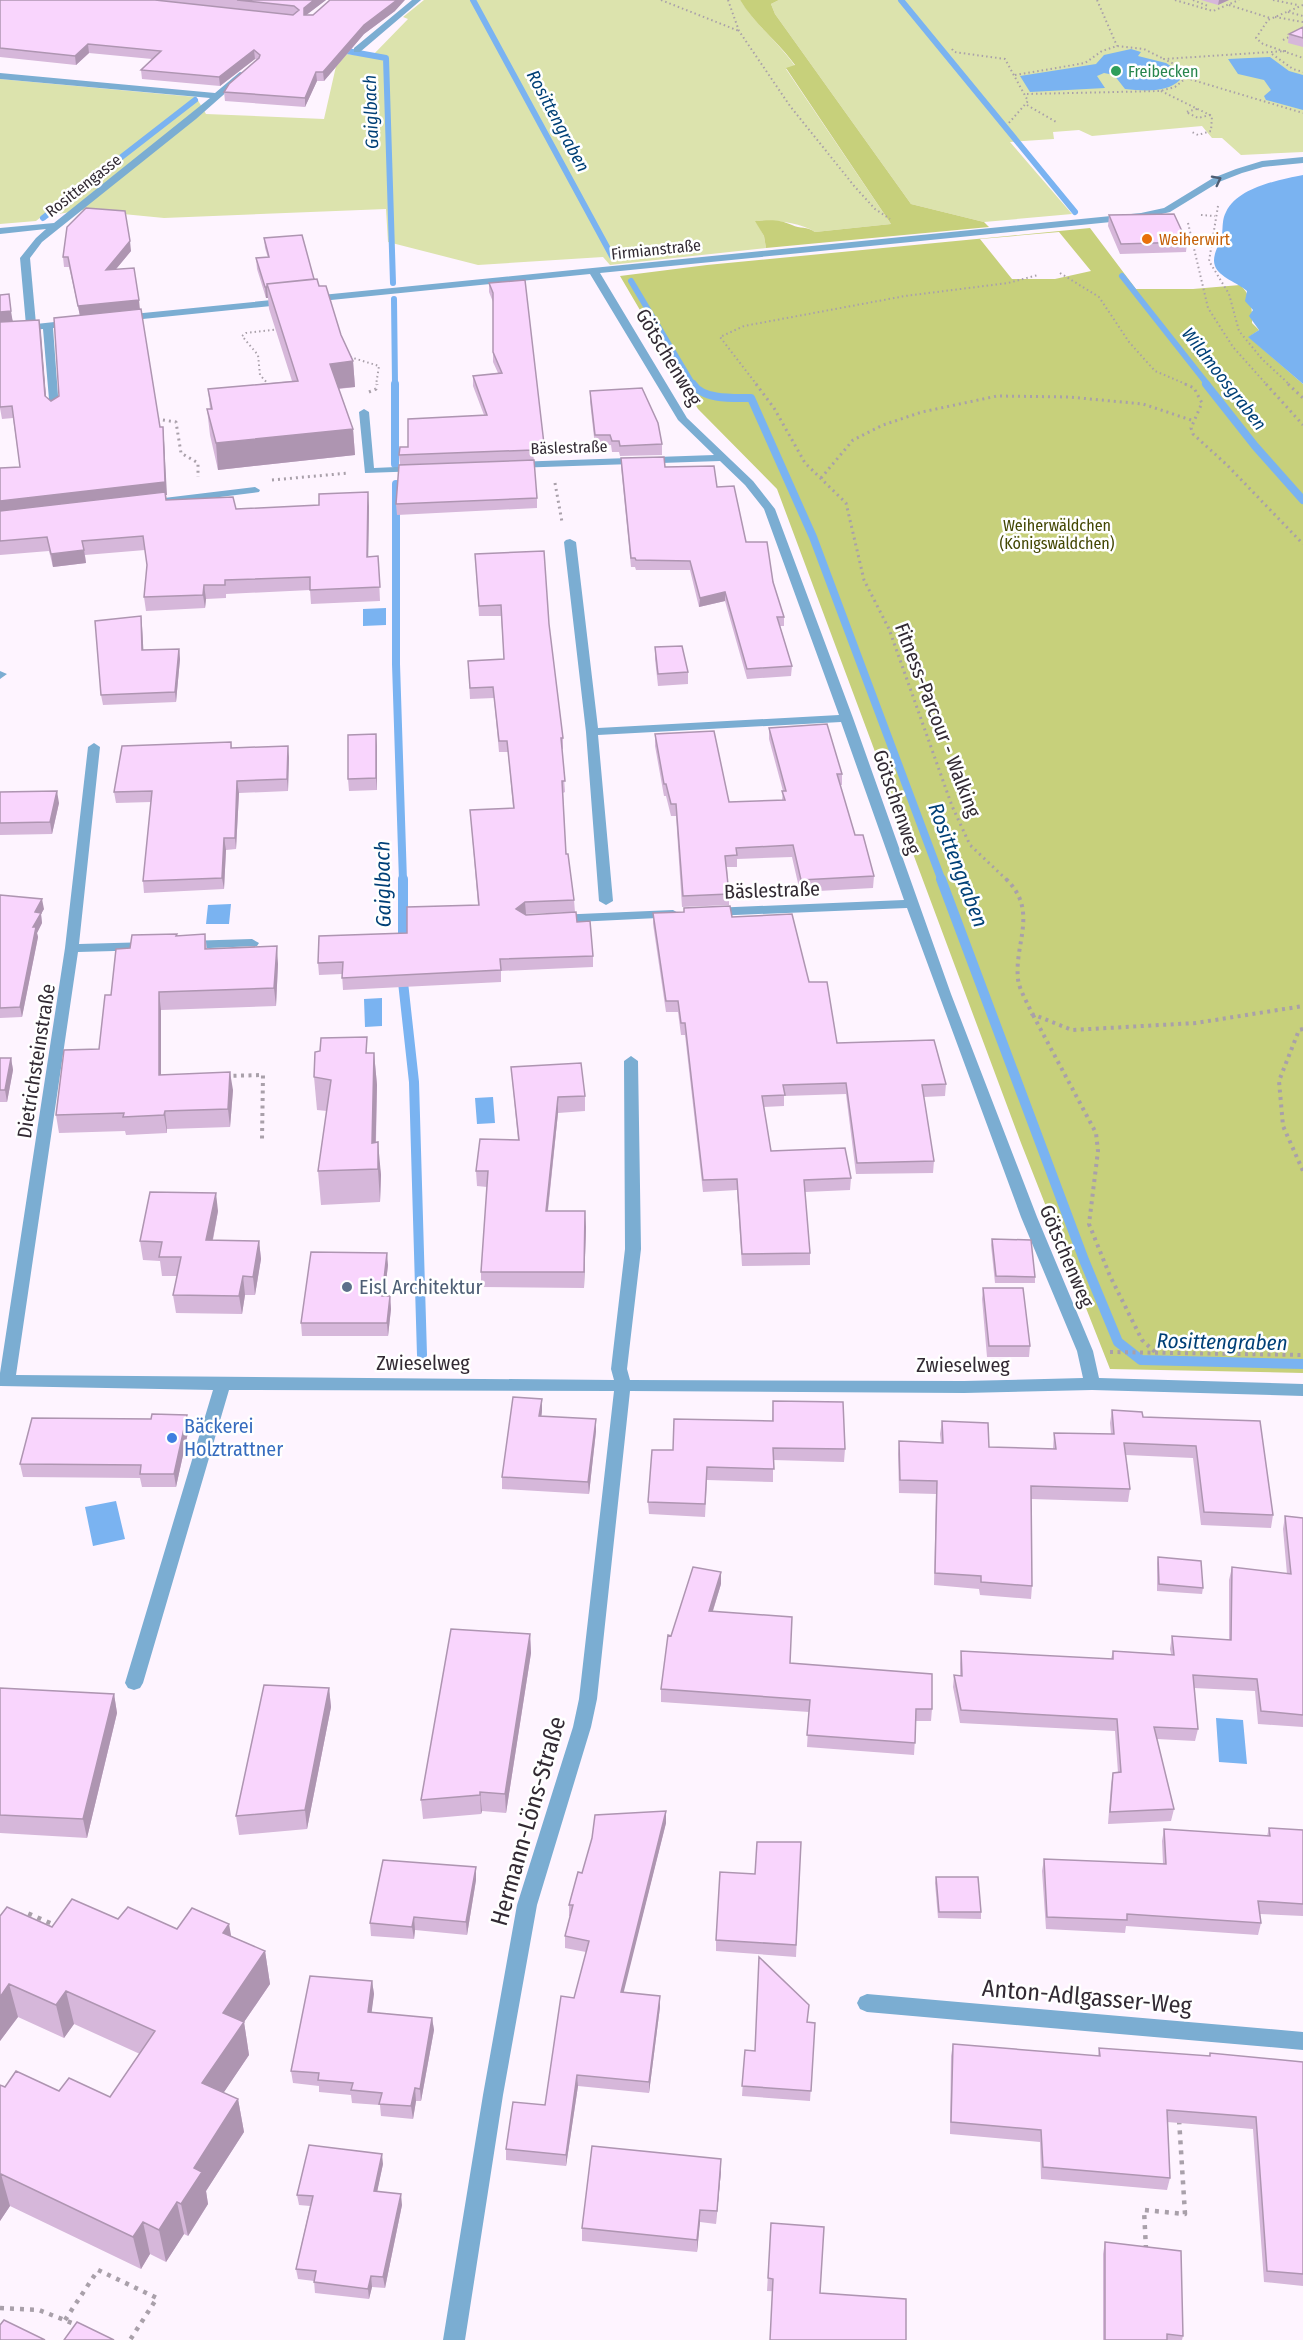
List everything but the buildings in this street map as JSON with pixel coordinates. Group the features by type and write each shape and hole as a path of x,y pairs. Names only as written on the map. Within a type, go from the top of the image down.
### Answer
{"street":[{"path":"357,50 417,0"},
{"name":"Rosittengasse","path":"31,327 25,258 53,226 255,64"},
{"path":"0,76 216,96"},
{"name":"Firmianstraße","path":"116,318 1100,220 1167,210 1216,180 1232,173 1262,164 1303,160"},
{"path":"0,231 53,226"},
{"name":"Götschenweg","path":"594,272 683,420 748,483 769,509 847,718 912,904 1029,1217 1085,1351 1092,1384"},
{"path":"0,330 82,322"},
{"path":"48,325 54,408"},
{"path":"364,412 369,471 426,469"},
{"name":"Bäslestraße","path":"506,466 721,458"},
{"path":"151,502 255,490"},
{"path":"570,542 592,732 606,901"},
{"path":"592,732 847,718"},
{"name":"Dietrichsteinstraße","path":"3,1380 72,948 94,747"},
{"name":"Bäslestraße","path":"538,920 912,904"},
{"path":"72,948 252,943"},
{"path":"623,1384 619,1369 633,1249 631,1061"},
{"name":"Zwieselweg","path":"3,1380 223,1384 964,1387 1092,1384 1303,1390"},
{"path":"134,1683 223,1384"},
{"name":"Hermann-Löns-Straße","path":"454,2340 493,2095 527,1905 582,1727 588,1699 623,1384"},
{"name":"Anton-Adlgasser-Weg","path":"867,2003 1303,2041"}],"path":[{"path":"661,0 739,31"},
{"path":"728,0 739,31 790,106 875,209 912,240"},
{"path":"1097,0 1117,46"},
{"path":"1175,0 1213,11 1239,0"},
{"path":"1193,0 1208,6"},
{"path":"1273,0 1302,6"},
{"path":"1204,8 1214,4"},
{"path":"1228,5 1303,22"},
{"path":"1302,6 1273,17 1259,26 1256,38 1263,44 1303,58"},
{"path":"1287,12 1303,16"},
{"path":"1283,40 1293,35"},
{"path":"1015,75 1085,63 1102,51 1117,46 1144,49 1183,70 1201,69"},
{"path":"952,49 954,52 1005,59 1027,94 1026,105 1008,124"},
{"path":"1164,59 1272,54 1286,51"},
{"path":"1272,54 1293,69 1303,72"},
{"path":"1183,70 1186,78"},
{"path":"1027,94 1160,91 1175,87 1186,78"},
{"path":"1186,78 1303,113"},
{"path":"1160,91 1210,115"},
{"path":"1026,105 1058,123"},
{"path":"1197,109 1186,112 1198,118 1210,115"},
{"path":"1192,132 1198,135 1210,131 1210,115"},
{"path":"1220,203 1216,213 1210,257 1212,268 1229,294 1239,331 1262,359 1303,398"},
{"path":"1167,210 1180,216 1189,224 1208,308 1221,330 1233,347 1303,425"},
{"path":"1060,273 1100,297 1129,342 1155,371 1194,388 1202,402 1191,428 1198,441 1227,465 1303,544"},
{"name":"Fitness-Parcour - Walking","path":"1038,275 1008,283 905,296 744,326 720,337 774,408 805,463 846,503 864,580 889,629 952,806 970,845 1013,886 1025,917 1018,979 1032,1014 1096,1134 1098,1151 1089,1224 1110,1276 1142,1340 1156,1353"},
{"path":"278,393 264,382 260,375 258,355 242,336 246,333 285,329"},
{"path":"350,357 378,366 376,388 366,394"},
{"path":"271,386 280,384"},
{"path":"821,478 853,440 883,425 922,412 997,396 1070,397 1143,404 1194,421"},
{"path":"551,464 565,539 570,542"},
{"path":"1032,1014 1072,1030 1196,1023 1303,1006"},
{"path":"1303,1029 1299,1030 1279,1081 1283,1125 1303,1171"},
{"path":"219,1076 263,1075 262,1139"},
{"path":"1116,1353 1303,1354"},
{"path":"19,1919 25,1912 62,1929"},
{"path":"1146,2259 1144,2210 1185,2214 1178,2110"},
{"path":"65,2320 98,2270 157,2298 130,2340"},
{"path":"0,2308 39,2310 81,2327"}],"green space":[{"path":"424,0 740,0 795,66 786,69 891,224 815,232 787,222 756,221 764,236 766,248 610,265 603,257 478,265 388,242 386,209 164,218 82,210 41,217 36,221 0,224 0,79 196,97 206,114 324,119 339,53 371,57 408,19 403,17"},
{"path":"740,0 779,0 771,4 775,14 911,204 984,222 989,227 766,248 764,236 755,221 778,221 815,232 891,224 786,68 795,65"},
{"path":"779,0 1303,0 1303,152 1241,155 1222,138 1212,138 1202,126 1092,136 1079,130 1053,132 1054,139 1010,142 1072,214 984,222 911,204 775,14 771,4"},
{"name":"Weiherwäldchen (Königswäldchen)","path":"1090,228 1136,289 1193,289 1240,285 1250,302 1252,323 1259,330 1249,337 1303,384 1303,1373 1110,1369 1021,1143 777,489 698,409 620,276 707,265","holes":["1059,232 1091,271 1055,279 1012,279 980,239"]}],"water":[{"name":"Freibecken","path":"1131,49 1141,52 1138,56 1166,63 1180,72 1180,80 1162,89 1132,90 1125,89 1114,75 1104,73 1097,76 1105,88 1030,92 1020,76 1096,64 1104,55"},
{"name":"Freibecken","path":"1270,57 1289,71 1303,75 1303,110 1266,100 1264,96 1271,90 1264,80 1238,74 1228,59"},
{"path":"1303,175 1303,384 1248,337 1259,330 1249,316 1253,310 1245,301 1247,291 1220,273 1214,262 1222,235 1224,217 1232,203 1240,196 1260,186"},
{"path":"386,608 386,625 363,626 363,609"},
{"path":"231,904 229,924 206,924 208,905"},
{"path":"382,998 382,1026 365,1027 364,999"},
{"path":"493,1097 495,1123 477,1124 475,1098"},
{"path":"116,1501 125,1539 93,1546 85,1507"},
{"path":"1216,1718 1243,1720 1247,1764 1219,1762"}],"waterway":[{"name":"Rosittengraben","path":"473,0 613,258"},
{"name":"Wildmoosgraben","path":"901,0 1075,212"},
{"name":"Gaiglbach","path":"336,49 386,58 393,283"},
{"name":"Gaiglbach","path":"43,218 195,100"},
{"name":"Wildmoosgraben","path":"1122,276 1208,385"},
{"name":"Rosittengraben","path":"631,281 693,385"},
{"name":"Gaiglbach","path":"394,299 395,385"},
{"name":"Rosittengraben","path":"693,384 704,393 711,395 751,398 813,537 942,881"},
{"name":"Wildmoosgraben","path":"1206,384 1255,446 1303,500"},
{"name":"Gaiglbach","path":"395,385 395,464"},
{"name":"Gaiglbach","path":"396,484 396,664 403,881"},
{"name":"Rosittengraben","path":"941,879 1084,1260 1118,1342 1141,1360 1303,1364"},
{"name":"Gaiglbach","path":"403,881 403,945"},
{"name":"Gaiglbach","path":"402,973 414,1082 422,1355"}],"place":[{"name":"Freibecken","path":"1116,71"},
{"name":"Weiherwirt","path":"1147,239"},
{"name":"Eisl Architektur","path":"347,1287"},
{"name":"Bäckerei Holztrattner","path":"172,1438"}]}
